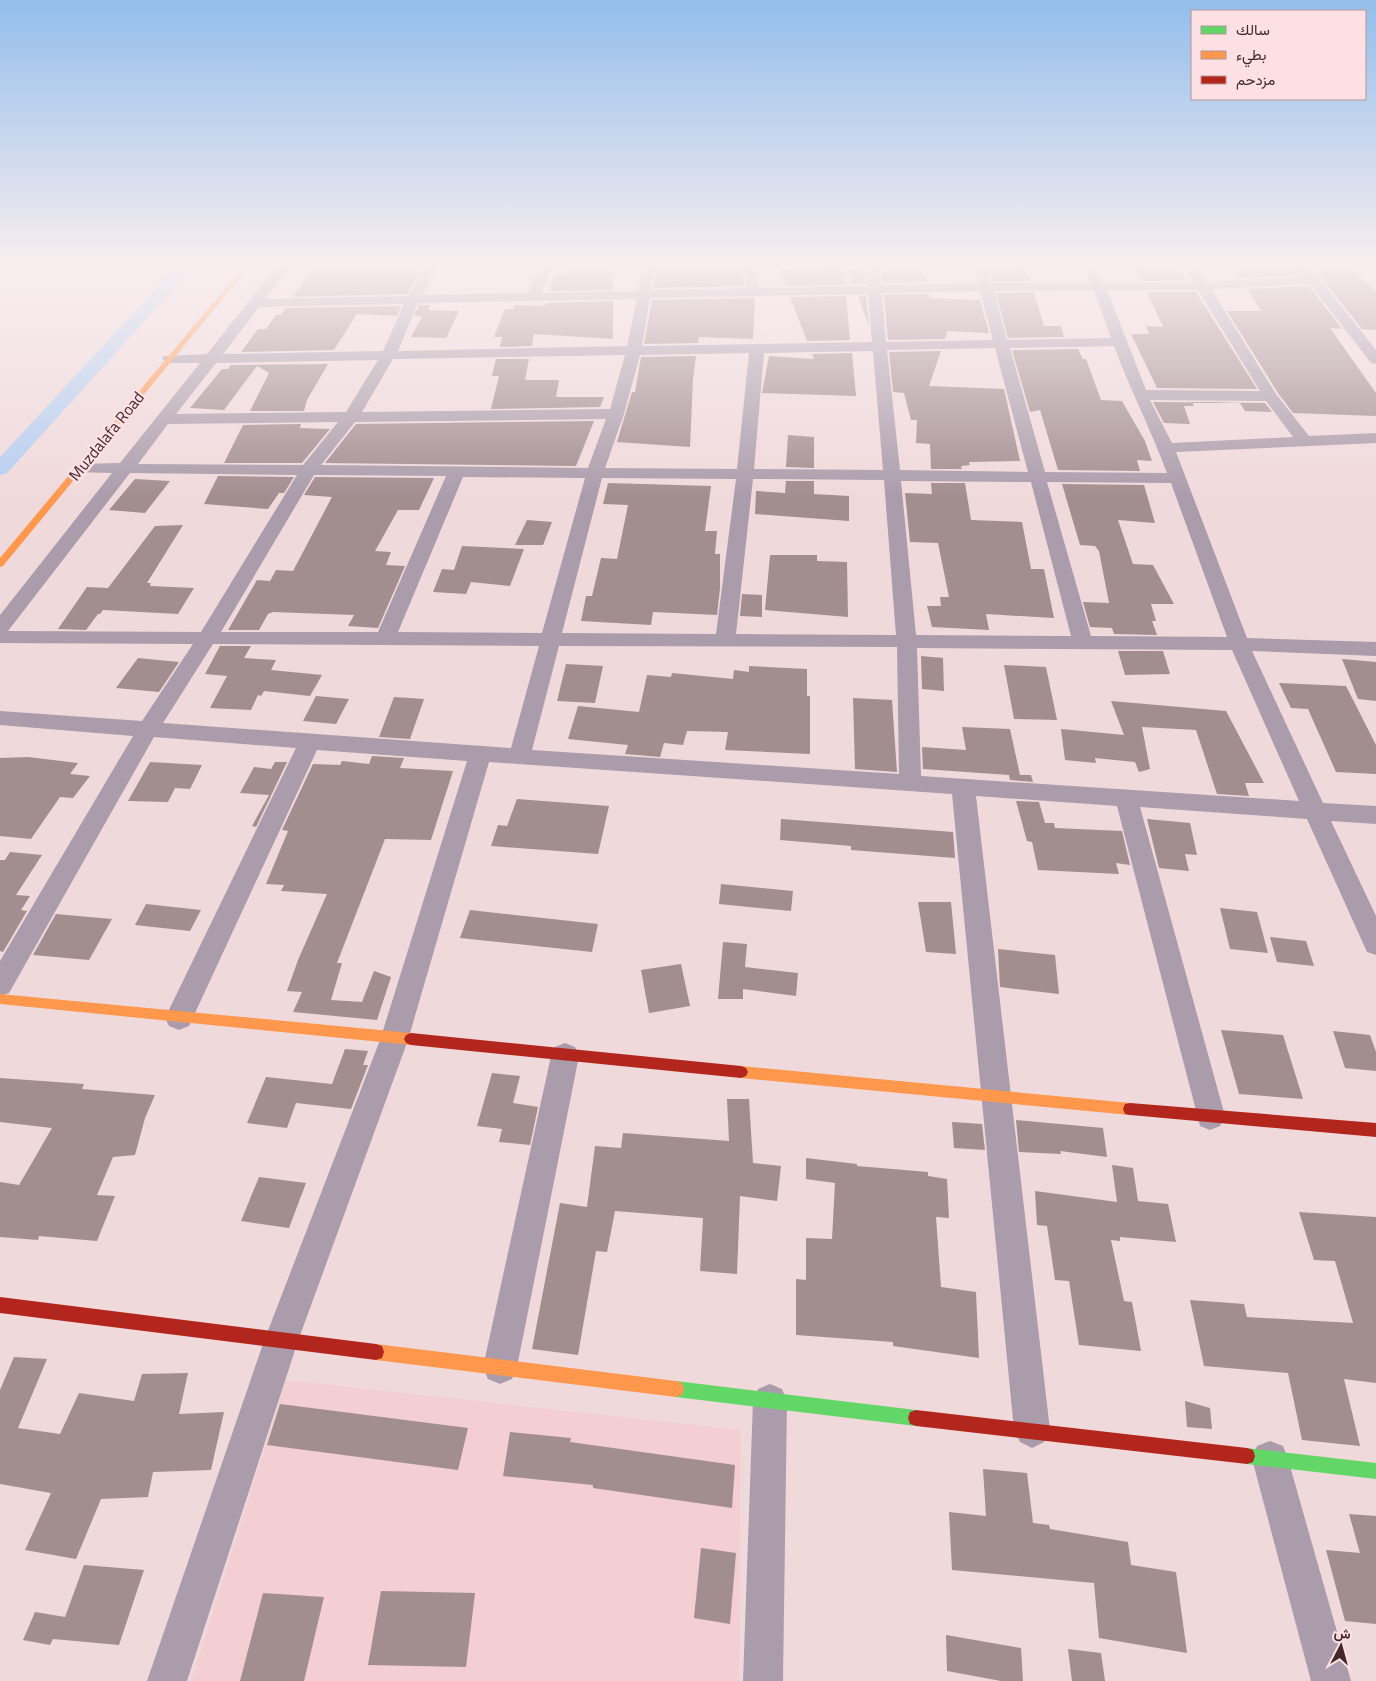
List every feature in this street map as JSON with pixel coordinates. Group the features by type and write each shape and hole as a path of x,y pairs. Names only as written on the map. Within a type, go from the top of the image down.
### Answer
{"street":[{"name":"Muzdalafa Road","path":"0,564 184,340"},
{"path":"0,628 166,419 225,340"},
{"path":"0,985 149,727 208,636 309,469 352,415 389,354 395,340"},
{"path":"520,755 596,472 616,414 636,340"},
{"path":"881,340 907,641 910,784"},
{"path":"1236,340 1270,396 1304,442"},
{"path":"1362,340 1376,360"},
{"path":"169,359 1118,342 1140,395 1166,448 1239,644 1376,944"},
{"path":"1000,343 1083,643"},
{"path":"724,641 745,475 757,349"},
{"path":"1140,395 1270,396"},
{"path":"166,419 352,415 616,414"},
{"path":"1166,448 1376,438"},
{"path":"80,468 745,475 1035,474 1178,478"},
{"path":"386,637 457,471"},
{"path":"0,638 208,636 550,638 1239,644 1376,649"},
{"path":"0,718 149,727 480,754 520,755 910,784 963,786 1376,815"},
{"path":"179,1018 311,740"},
{"path":"167,1681 281,1341 394,1040 480,754"},
{"path":"963,786 1032,1430"},
{"path":"1126,798 1210,1116"},
{"path":"0,999 394,1040 996,1097 1376,1130"},
{"path":"500,1367 565,1056"},
{"path":"0,1306 1376,1472"},
{"path":"763,1681 770,1400"},
{"path":"1270,1459 1332,1681"}],"shaded area":[{"path":"286,1380 741,1430 739,1681 191,1681"}],"building":[{"path":"250,340 340,340 334,350 241,352"},
{"path":"501,340 533,340 532,346 500,347"},
{"path":"645,340 698,340 698,343 644,344"},
{"path":"1134,340 1226,340 1257,389 1157,388"},
{"path":"1245,340 1339,340 1376,393 1376,416 1293,413 1278,393"},
{"path":"1078,349 1083,359 1086,359 1101,400 1122,401 1145,441 1152,461 1137,460 1140,471 1058,470 1040,410 1030,412 1012,350"},
{"path":"941,351 929,386 1004,389 1020,461 969,462 970,465 961,466 962,469 931,469 930,444 916,443 917,420 911,420 904,393 893,392 889,352"},
{"path":"852,353 856,396 762,393 769,356 814,359 812,354"},
{"path":"696,356 690,447 617,442 632,392 635,392 641,357"},
{"path":"496,359 529,359 525,380 559,380 556,397 604,397 600,407 491,409 499,376 492,376"},
{"path":"328,364 307,400 304,411 250,411 269,373 257,366 224,410 190,408 222,369 228,369 231,365"},
{"path":"1153,402 1192,402 1194,406 1184,406 1190,424 1164,423"},
{"path":"1240,403 1265,403 1272,412 1245,411"},
{"path":"594,421 576,466 325,463 356,424"},
{"path":"301,424 300,428 330,429 302,463 224,463 243,425"},
{"path":"788,435 814,437 814,468 786,467"},
{"path":"218,476 294,477 284,493 279,493 268,509 204,504"},
{"path":"315,477 434,478 419,510 398,510 375,551 391,552 386,565 405,566 378,628 348,626 354,615 273,612 268,614 259,630 228,630 257,580 270,581 276,570 293,571 332,497 304,495"},
{"path":"135,479 170,481 145,513 109,510"},
{"path":"786,481 814,481 814,494 849,496 849,521 755,514 756,491 785,493"},
{"path":"608,483 711,486 705,531 717,531 715,554 720,554 720,588 717,615 653,612 651,625 581,621 586,596 592,596 601,558 617,559 628,505 603,504"},
{"path":"931,483 965,483 971,520 1022,522 1031,569 1044,569 1054,618 986,614 989,630 932,627 927,606 941,606 940,597 949,597 938,543 910,542 905,493 932,494"},
{"path":"1062,484 1144,485 1155,523 1118,520 1133,564 1153,565 1174,604 1151,604 1156,621 1152,621 1157,635 1114,634 1112,628 1090,627 1083,602 1109,603 1099,551 1095,546 1080,545"},
{"path":"527,520 552,522 543,545 515,545"},
{"path":"183,525 147,583 151,583 150,586 194,588 178,614 103,610 86,630 58,629 87,587 108,588 155,526"},
{"path":"462,546 524,549 510,586 471,582 466,594 433,592 442,569 454,570"},
{"path":"770,555 817,555 817,561 847,562 848,617 765,610"},
{"path":"742,594 762,595 762,617 740,616"},
{"path":"220,646 251,646 244,658 276,660 271,670 322,675 310,696 264,691 261,696 258,695 251,710 210,708 227,676 205,674"},
{"path":"1118,651 1163,651 1170,674 1125,675"},
{"path":"921,656 943,658 944,691 922,689"},
{"path":"138,658 179,662 159,692 116,688"},
{"path":"1342,659 1376,662 1376,701 1358,699"},
{"path":"566,664 603,666 595,703 557,701"},
{"path":"1004,665 1046,667 1057,720 1014,719"},
{"path":"749,666 807,669 807,696 810,696 810,754 725,750 728,732 687,731 683,745 664,743 660,757 625,754 628,745 568,739 578,706 639,712 647,675 671,677 672,673 733,679 734,670 749,672"},
{"path":"1279,683 1346,686 1376,745 1376,774 1336,772 1308,709 1291,708"},
{"path":"316,696 349,699 336,724 303,721"},
{"path":"394,697 424,699 410,739 379,737"},
{"path":"853,698 892,700 897,772 855,769"},
{"path":"1111,701 1226,711 1264,783 1245,783 1249,796 1217,794 1196,730 1142,727 1150,769 1139,772 1135,762 1095,758 1096,763 1065,760 1061,729 1124,735"},
{"path":"962,727 1010,729 1020,775 1031,775 1033,782 1010,780 1009,775 923,769 922,747 966,750"},
{"path":"372,756 404,758 400,768 453,771 431,840 385,839 337,963 342,963 331,1000 362,1002 374,971 391,977 377,1020 293,1012 302,992 287,991 298,960 327,894 281,891 284,885 266,884 288,831 282,830 313,764 340,765 342,761 369,764"},
{"path":"28,757 78,763 70,774 90,776 73,798 60,797 31,839 0,836 0,758"},
{"path":"150,762 202,765 190,789 175,788 168,802 128,801"},
{"path":"275,762 287,762 256,827 252,826 269,795 240,793 254,767 271,769"},
{"path":"517,799 609,806 598,854 491,846 498,825 507,826"},
{"path":"1016,801 1039,802 1045,823 1054,823 1055,828 1122,831 1130,865 1116,863 1119,874 1038,870 1032,842 1027,841"},
{"path":"781,819 953,832 955,858 851,850 851,846 780,840"},
{"path":"1147,819 1190,823 1197,855 1185,854 1189,871 1159,868"},
{"path":"10,852 42,855 16,895 30,896 21,910 27,911 3,952 0,951 0,860 5,860"},
{"path":"721,884 793,891 791,911 719,904"},
{"path":"918,902 951,902 956,954 926,952"},
{"path":"146,904 201,910 190,931 135,925"},
{"path":"1220,908 1257,912 1268,953 1230,949"},
{"path":"470,910 598,924 592,952 460,938"},
{"path":"56,914 112,919 89,960 33,955"},
{"path":"1270,937 1306,941 1314,966 1277,962"},
{"path":"723,942 747,944 745,967 798,973 796,996 743,989 743,999 718,999"},
{"path":"998,949 1055,955 1059,994 1000,987"},
{"path":"681,964 690,1006 649,1013 641,970"},
{"path":"1221,1030 1283,1035 1303,1099 1239,1094"},
{"path":"1333,1031 1370,1035 1376,1052 1376,1071 1345,1068"},
{"path":"345,1049 368,1051 363,1065 368,1065 351,1109 296,1103 287,1128 247,1123 266,1077 332,1084"},
{"path":"492,1073 520,1076 513,1103 538,1107 530,1145 499,1142 502,1129 477,1126"},
{"path":"0,1078 84,1084 82,1089 155,1095 145,1118 135,1155 113,1157 97,1195 115,1196 97,1241 39,1236 38,1240 0,1237 0,1182 19,1185 52,1128 0,1122"},
{"path":"727,1099 749,1099 753,1163 781,1166 777,1201 740,1196 737,1274 700,1271 703,1218 615,1211 607,1252 596,1251 578,1355 532,1349 560,1203 587,1207 595,1146 621,1148 623,1133 729,1141"},
{"path":"1016,1120 1103,1128 1107,1157 1060,1151 1061,1154 1019,1152"},
{"path":"952,1122 982,1124 985,1150 954,1148"},
{"path":"806,1158 857,1164 857,1166 928,1172 928,1176 947,1179 949,1218 936,1217 941,1287 976,1292 979,1358 893,1346 893,1342 796,1335 796,1279 806,1280 806,1238 832,1239 835,1183 806,1179"},
{"path":"1112,1165 1133,1168 1138,1201 1168,1204 1176,1242 1120,1237 1120,1241 1111,1240 1124,1301 1132,1302 1141,1351 1079,1345 1069,1281 1055,1280 1047,1226 1037,1225 1035,1191 1117,1202"},
{"path":"259,1177 306,1183 289,1228 241,1221"},
{"path":"1299,1212 1376,1217 1376,1383 1344,1379 1360,1446 1302,1440 1288,1373 1204,1366 1190,1300 1244,1304 1247,1317 1353,1323 1335,1261 1314,1260"},
{"path":"14,1357 47,1359 18,1428 60,1434 79,1393 134,1401 142,1374 188,1373 179,1414 224,1412 211,1470 153,1472 148,1497 101,1499 76,1559 25,1550 51,1493 0,1484 0,1390"},
{"path":"1185,1401 1210,1408 1212,1429 1187,1427"},
{"path":"280,1404 468,1428 458,1470 267,1445"},
{"path":"510,1432 571,1438 570,1442 735,1465 732,1508 593,1488 593,1485 503,1476"},
{"path":"983,1469 1027,1473 1033,1523 1049,1525 1050,1529 1128,1542 1131,1565 1176,1572 1187,1653 1099,1638 1094,1583 952,1570 949,1512 986,1516"},
{"path":"1349,1514 1376,1516 1376,1624 1345,1621 1326,1550 1360,1553"},
{"path":"701,1548 736,1553 730,1624 694,1618"},
{"path":"84,1565 144,1570 119,1645 53,1639 50,1645 23,1640 35,1612 65,1617"},
{"path":"381,1591 475,1593 466,1667 368,1665"},
{"path":"263,1593 324,1597 304,1681 240,1681"},
{"path":"946,1635 1021,1648 1023,1681 1001,1681 947,1671"},
{"path":"1068,1649 1101,1653 1105,1681 1072,1681"}],"waterway":[{"path":"0,469 118,340"}],"traffic: fast":[{"path":"676,1389 916,1418"},
{"path":"1247,1456 1376,1471"}],"traffic: slow":[{"path":"0,564 185,340"},
{"path":"0,999 411,1039"},
{"path":"741,1072 1130,1109"},
{"path":"376,1352 676,1389"}],"traffic: jam":[{"path":"411,1039 741,1072"},
{"path":"1130,1109 1376,1130"},
{"path":"0,1305 376,1352"},
{"path":"916,1418 1247,1456"}]}
